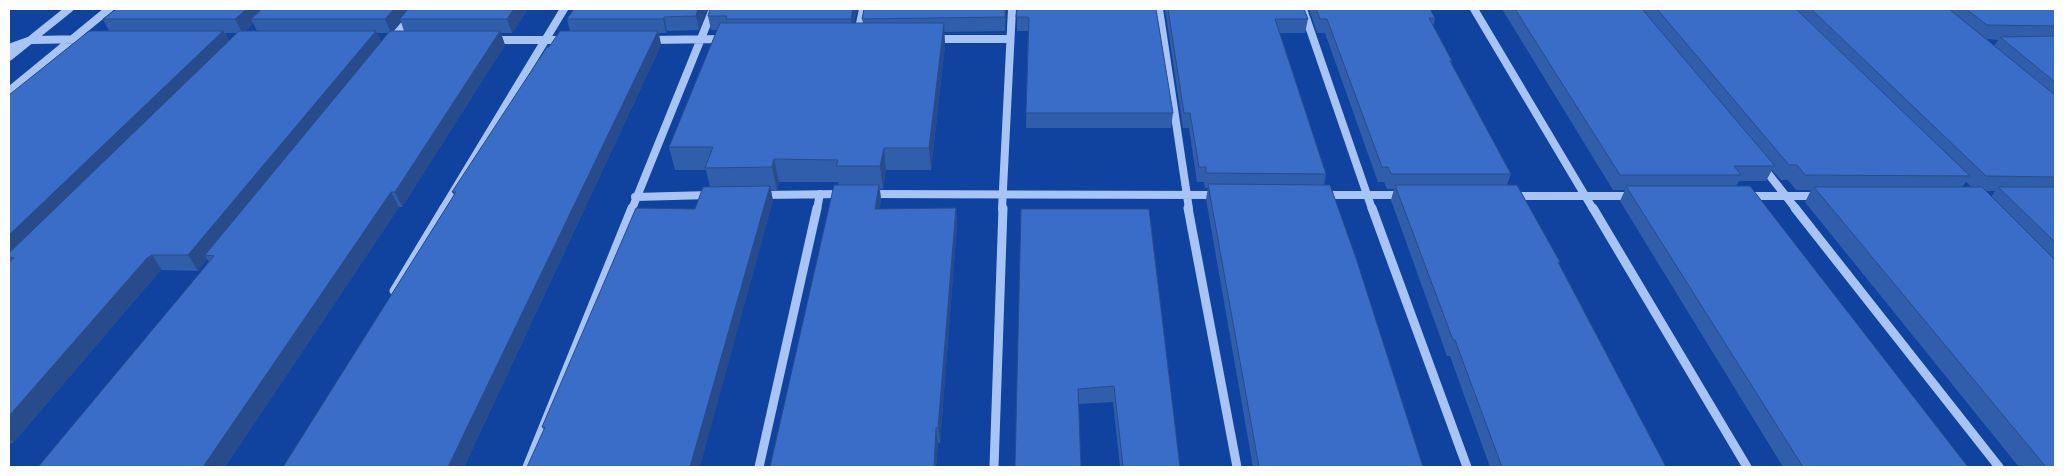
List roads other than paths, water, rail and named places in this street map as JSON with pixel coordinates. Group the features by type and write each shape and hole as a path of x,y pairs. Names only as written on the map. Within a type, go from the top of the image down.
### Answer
{"street":[{"path":"9,57 69,9"},
{"path":"9,91 109,9"},
{"path":"383,44 396,40 418,9"},
{"path":"391,296 564,9"},
{"path":"527,467 635,197 713,9"},
{"path":"857,38 863,9"},
{"path":"994,467 1003,193 1012,9"},
{"path":"1159,9 1186,195 1237,467"},
{"path":"1303,9 1367,195 1467,467"},
{"path":"1474,9 1746,467"},
{"path":"847,38 866,38"},
{"path":"9,48 31,40 100,39"},
{"path":"642,40 730,39"},
{"path":"924,39 1010,39"},
{"path":"486,40 573,40"},
{"path":"1756,159 1999,467"},
{"path":"758,467 820,194"},
{"path":"752,195 849,194"},
{"path":"858,194 1224,195"},
{"path":"635,197 723,195"},
{"path":"1310,195 1416,195"},
{"path":"1506,196 1643,196"},
{"path":"1739,196 1826,196"}]}
